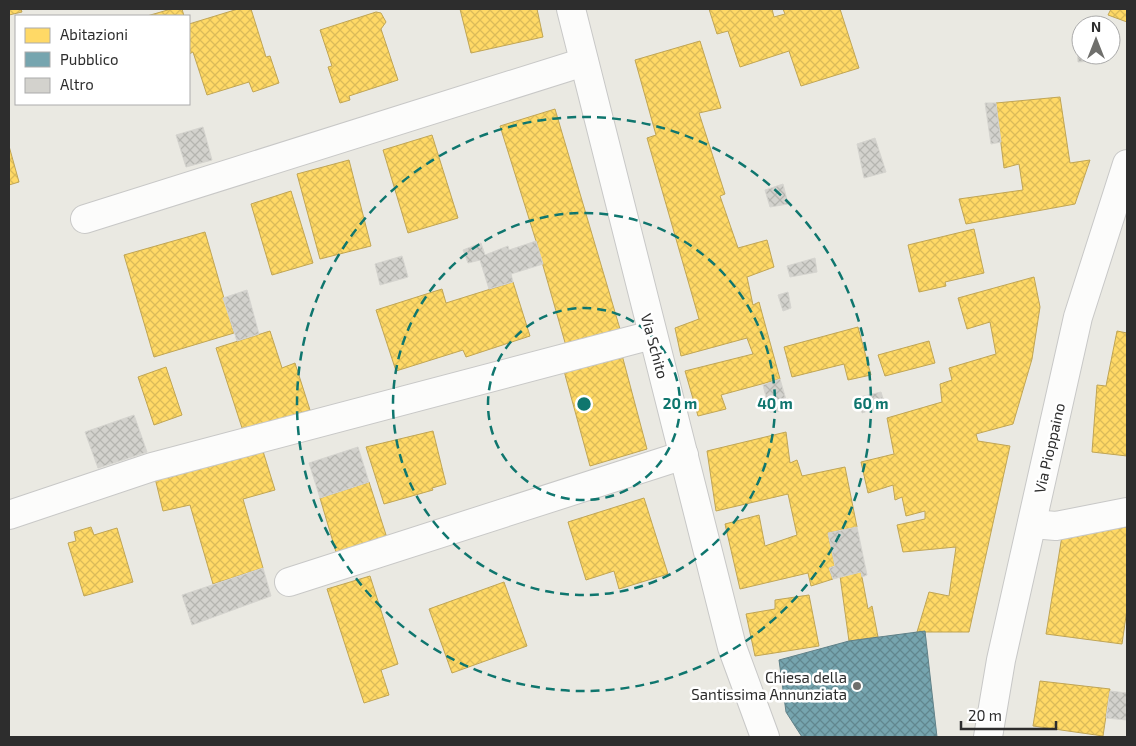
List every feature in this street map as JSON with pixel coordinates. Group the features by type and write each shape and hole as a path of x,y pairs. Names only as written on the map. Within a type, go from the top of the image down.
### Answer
{"street":[{"name":"Via Schito","path":"571,9 732,647 766,737"},
{"path":"85,219 584,62"},
{"name":"Via Pioppaino","path":"988,737 1001,660 1078,317 1127,164"},
{"path":"9,514 152,467 652,335"},
{"path":"289,582 684,455"},
{"path":"1032,524 1056,526 1127,512"}],"building: Abitazioni":[{"path":"9,9 21,9 22,12 9,15"},
{"path":"171,9 182,9 184,15 150,15"},
{"path":"238,9 251,9 266,57 270,56 279,83 253,92 249,82 207,95 193,52 190,54 190,24"},
{"path":"460,9 537,9 543,37 471,53"},
{"path":"709,9 772,9 774,17 785,14 783,9 840,9 859,68 801,86 789,51 740,67 728,31 717,34"},
{"path":"1111,9 1127,9 1127,22 1121,20 1121,15 1108,15"},
{"path":"376,12 381,13 386,22 381,29 398,80 349,96 350,100 340,103 328,67 332,66 320,30"},
{"path":"700,41 721,108 699,113 725,194 720,196 738,248 767,240 774,267 747,277 753,305 759,302 780,379 721,395 726,409 698,416 685,371 753,354 747,338 681,356 675,328 699,319 647,138 656,135 635,60"},
{"path":"1060,97 1070,163 1090,160 1075,204 966,224 959,199 1023,190 1019,164 1004,168 996,103"},
{"path":"555,109 620,329 566,346 500,126"},
{"path":"432,135 458,218 408,233 383,150"},
{"path":"9,146 19,182 9,185"},
{"path":"349,160 371,246 320,259 297,174"},
{"path":"291,191 313,263 272,275 251,204"},
{"path":"974,229 984,273 945,282 946,286 919,292 908,245"},
{"path":"205,232 234,333 154,357 124,255"},
{"path":"1034,277 1040,307 1032,359 1013,424 976,434 978,441 1010,446 969,632 917,632 929,592 949,596 956,547 903,552 897,525 925,519 925,511 906,516 902,497 895,500 893,485 868,493 861,462 894,454 887,418 942,402 940,384 952,380 949,368 996,354 990,322 967,329 958,298"},
{"path":"513,282 530,336 466,357 463,350 396,371 376,310 442,289 446,303"},
{"path":"858,327 871,375 848,380 844,364 792,377 784,347"},
{"path":"270,331 282,368 295,363 310,410 243,431 216,348"},
{"path":"1117,331 1127,333 1127,456 1092,452 1097,385 1106,386"},
{"path":"929,341 935,363 885,376 878,355"},
{"path":"622,355 647,449 590,466 564,371"},
{"path":"166,367 182,415 154,425 138,377"},
{"path":"433,431 446,484 432,488 433,490 384,504 366,447"},
{"path":"786,432 790,463 797,460 802,476 845,467 857,527 828,533 835,566 829,568 833,579 811,586 808,573 740,589 725,524 759,515 765,546 797,535 788,494 716,511 707,451"},
{"path":"262,448 275,490 243,499 263,568 213,584 190,505 163,511 155,478"},
{"path":"369,482 388,541 340,555 336,552 320,498"},
{"path":"644,498 668,574 619,589 614,571 586,580 568,522"},
{"path":"91,527 94,535 117,528 133,582 84,596 68,543 76,541 74,532"},
{"path":"1127,527 1127,609 1122,644 1046,634 1062,536"},
{"path":"861,572 868,609 872,606 878,637 849,641 840,576"},
{"path":"370,576 398,664 381,670 389,695 364,703 327,589"},
{"path":"504,582 527,646 452,673 429,609"},
{"path":"809,595 819,646 755,656 746,614 775,609 775,600"},
{"path":"1040,681 1110,689 1103,736 1033,726"}],"building: Pubblico":[{"name":"Chiesa della Santissima Annunziata","path":"925,631 937,737 802,737 786,712 779,660 849,641"}],"building: Altro":[{"path":"985,103 996,103 1001,142 991,144"},
{"path":"203,127 212,160 186,167 176,135"},
{"path":"875,138 886,172 864,178 857,144"},
{"path":"783,184 788,204 770,207 765,190"},
{"path":"536,241 543,264 511,274 513,282 489,289 480,260 468,263 463,250 481,243 485,255 508,246 509,250"},
{"path":"402,256 408,277 380,285 375,264"},
{"path":"815,258 817,272 790,277 787,266"},
{"path":"247,290 259,334 237,341 223,298"},
{"path":"788,292 791,308 783,311 778,295"},
{"path":"780,379 789,410 770,412 763,385"},
{"path":"881,392 885,405 862,413 860,397"},
{"path":"134,415 147,452 98,468 85,432"},
{"path":"358,447 369,482 320,498 309,463"},
{"path":"857,527 867,575 862,577 861,572 833,579 829,568 835,566 828,533"},
{"path":"263,568 271,596 192,625 182,595"},
{"path":"1110,691 1127,693 1127,720 1106,718"}],"place":[{"name":"Chiesa della Santissima Annunziata","path":"857,686"}]}
